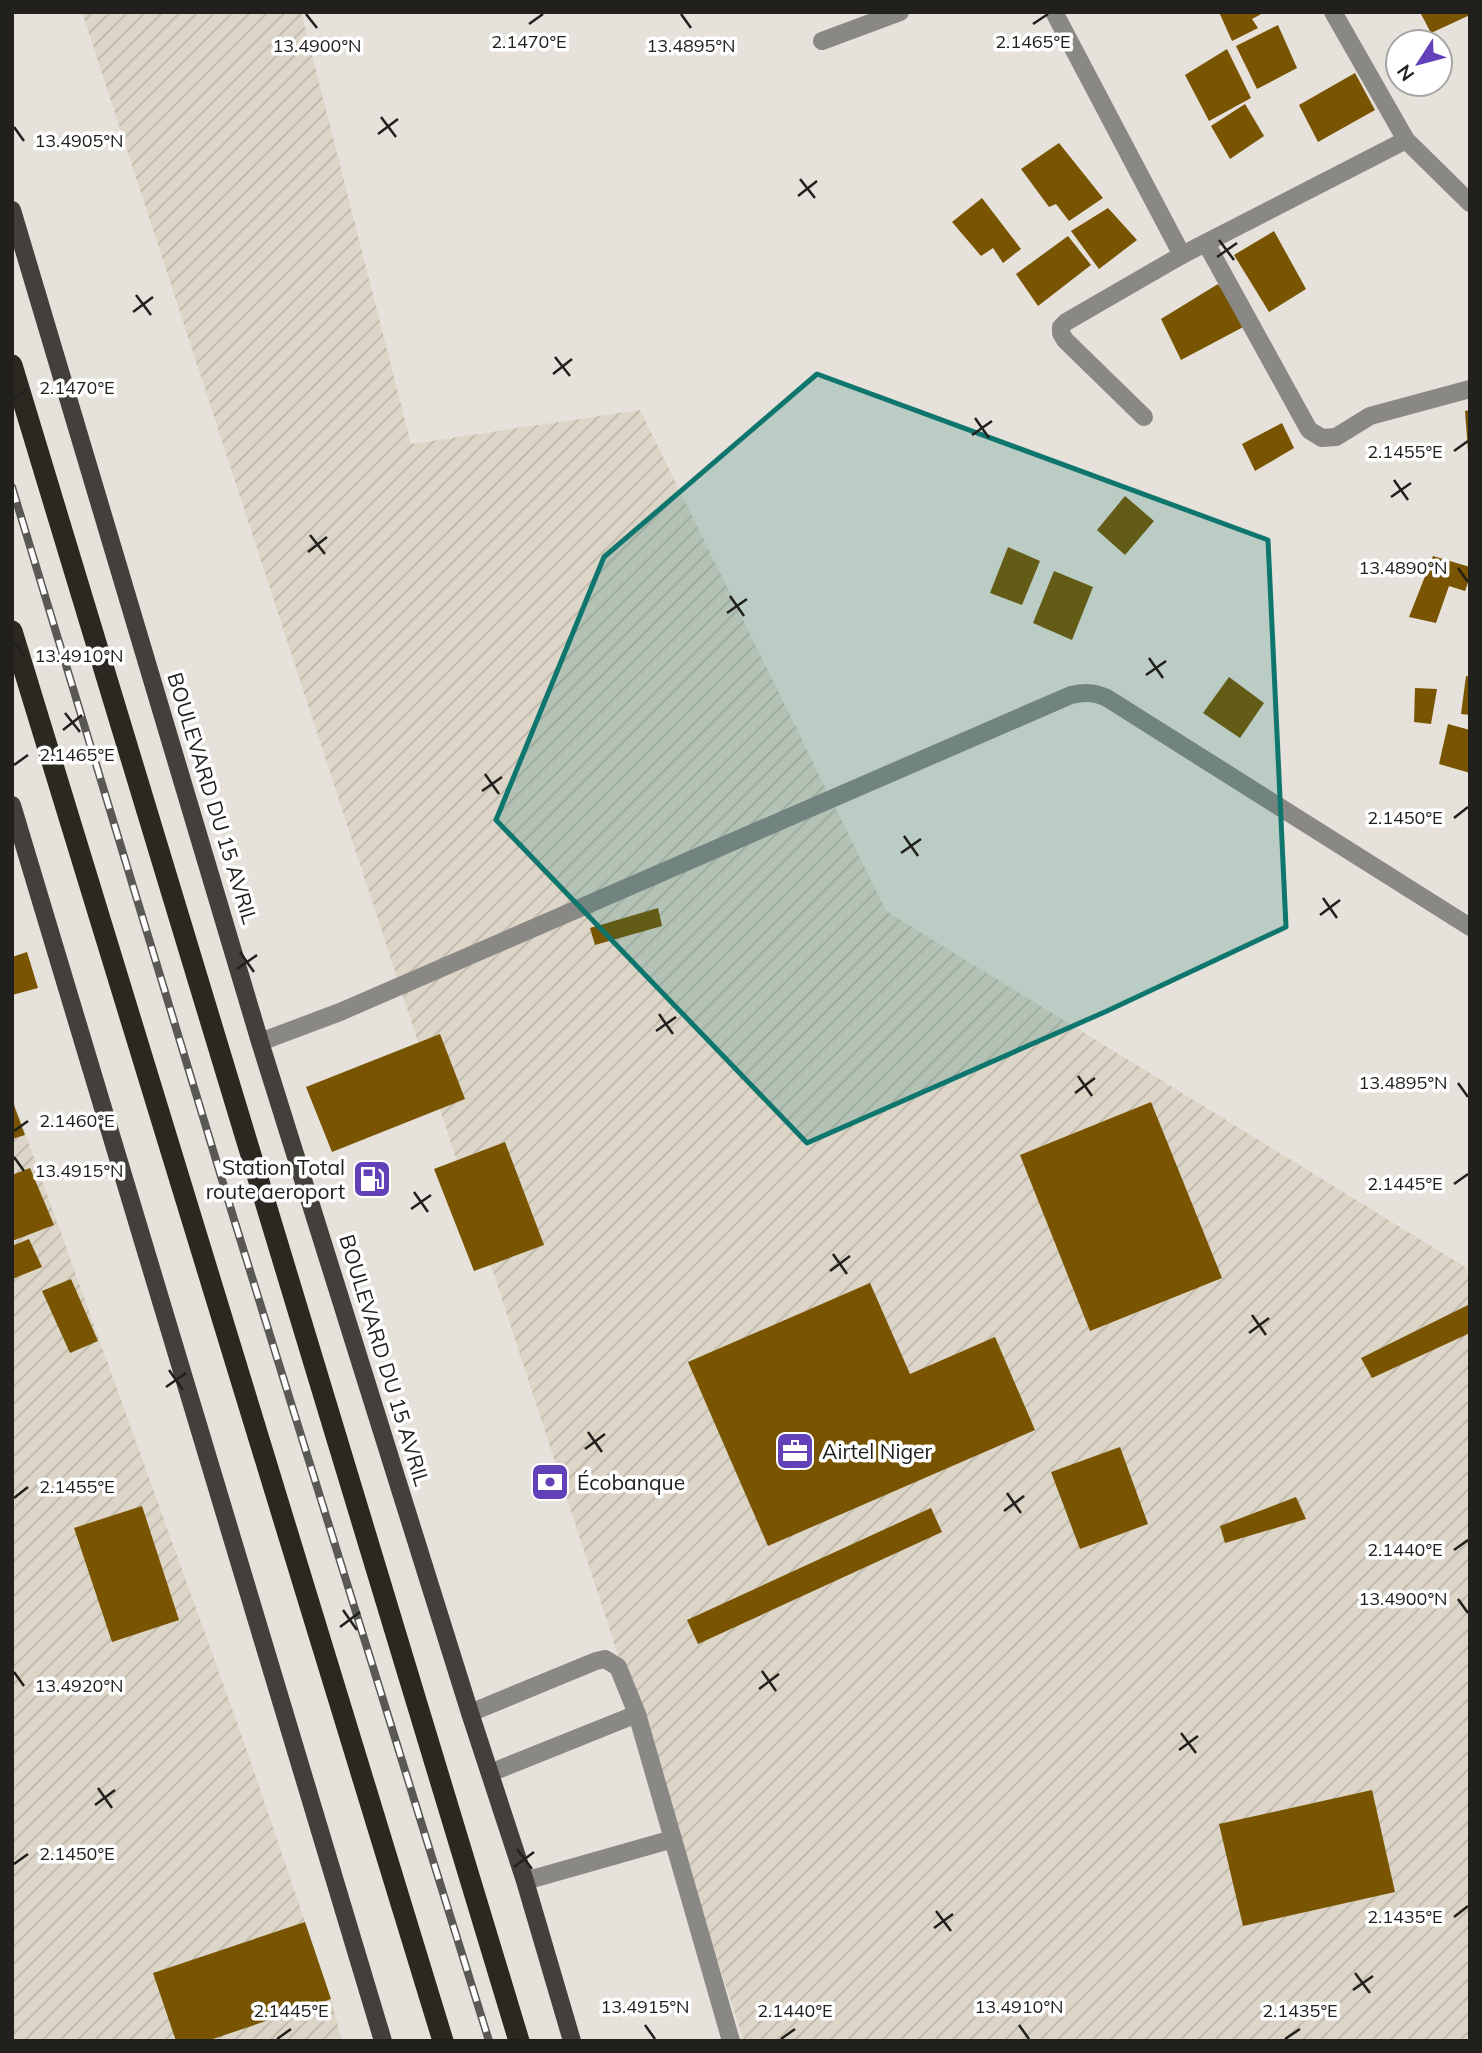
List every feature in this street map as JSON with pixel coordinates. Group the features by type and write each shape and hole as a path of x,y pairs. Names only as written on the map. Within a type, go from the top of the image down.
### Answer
{"highway":[{"path":"12,365 519,2041"},
{"path":"12,631 443,2041"}],"main road":[{"name":"BOULEVARD DU 15 AVRIL","path":"12,210 260,1042 470,1713 526,1881 572,2041"},
{"path":"12,805 383,2041"}],"street":[{"path":"822,41 900,12"},
{"path":"1054,12 1182,255"},
{"path":"1333,12 1406,140 1467,197"},
{"path":"1144,417 1065,340 1061,327 1066,321 1182,255 1406,140"},
{"path":"1206,243 1309,430 1322,438 1335,437 1370,416 1470,389"},
{"path":"260,1042 340,1012 1059,700 1086,692 1107,698 1470,927"},
{"path":"470,1713 605,1659 618,1667 637,1714 731,2041"},
{"path":"490,1773 637,1714"},
{"path":"526,1881 673,1839"}],"highlighted area":[{"path":"817,374 1268,540 1286,927 1107,1011 807,1143 496,820 604,557"}],"shaded area":[{"path":"82,12 301,12 411,444 640,410 886,911 1470,1270 1470,2041 744,2041"},
{"path":"12,1097 244,1742 331,1999 342,2041 12,2041"}],"building":[{"path":"1219,12 1265,12 1252,19 1258,28 1232,41"},
{"path":"1470,12 1470,15 1442,28 1428,28 1421,14"},
{"path":"1278,25 1297,68 1257,89 1236,46"},
{"path":"1227,49 1251,98 1209,121 1185,75"},
{"path":"1355,73 1375,110 1318,142 1299,105"},
{"path":"1245,104 1264,136 1230,159 1211,126"},
{"path":"1059,143 1103,198 1069,221 1056,204 1049,207 1021,169"},
{"path":"982,198 1021,249 1003,263 993,248 981,256 952,222"},
{"path":"1108,208 1137,240 1099,269 1071,231"},
{"path":"1274,231 1306,289 1269,312 1234,255"},
{"path":"1068,236 1091,265 1038,306 1016,274"},
{"path":"1218,284 1247,325 1181,360 1161,319"},
{"path":"1470,410 1470,450 1468,451 1465,411"},
{"path":"1282,423 1294,448 1255,471 1242,444"},
{"path":"1125,496 1154,521 1125,555 1097,530"},
{"path":"1008,547 1040,561 1022,605 990,593"},
{"path":"1433,556 1470,567 1465,591 1449,586 1436,623 1409,617"},
{"path":"1054,571 1093,587 1072,640 1033,623"},
{"path":"1466,676 1470,677 1470,715 1461,714"},
{"path":"1229,677 1264,703 1240,738 1203,713"},
{"path":"1415,688 1437,689 1431,724 1414,722"},
{"path":"1448,724 1470,730 1470,773 1439,764"},
{"path":"658,908 662,926 595,945 590,928"},
{"path":"27,952 38,988 12,995 12,957"},
{"path":"440,1034 465,1099 332,1152 306,1087"},
{"path":"12,1100 25,1135 12,1139"},
{"path":"1151,1102 1222,1278 1090,1331 1020,1155"},
{"path":"505,1142 544,1245 474,1271 434,1169"},
{"path":"30,1168 54,1225 12,1241 12,1175"},
{"path":"29,1239 42,1267 12,1279 12,1246"},
{"path":"71,1279 98,1341 70,1353 42,1291"},
{"path":"870,1283 910,1374 995,1337 1035,1430 768,1546 688,1362"},
{"path":"1470,1304 1470,1333 1372,1378 1361,1358"},
{"path":"1120,1447 1148,1524 1080,1549 1051,1472"},
{"path":"1296,1497 1306,1519 1225,1543 1220,1526"},
{"path":"142,1506 179,1620 112,1642 74,1528"},
{"path":"931,1508 942,1532 698,1644 687,1620"},
{"path":"1372,1790 1395,1892 1243,1926 1219,1824"},
{"path":"305,1922 331,1999 207,2041 176,2041 153,1973"}],"railway":[{"path":"12,487 233,1216 489,2041"}],"place":[{"name":"Station Total route aeroport","path":"372,1179"},
{"name":"Airtel Niger","path":"795,1451"},
{"name":"Écobanque","path":"550,1482"}]}
